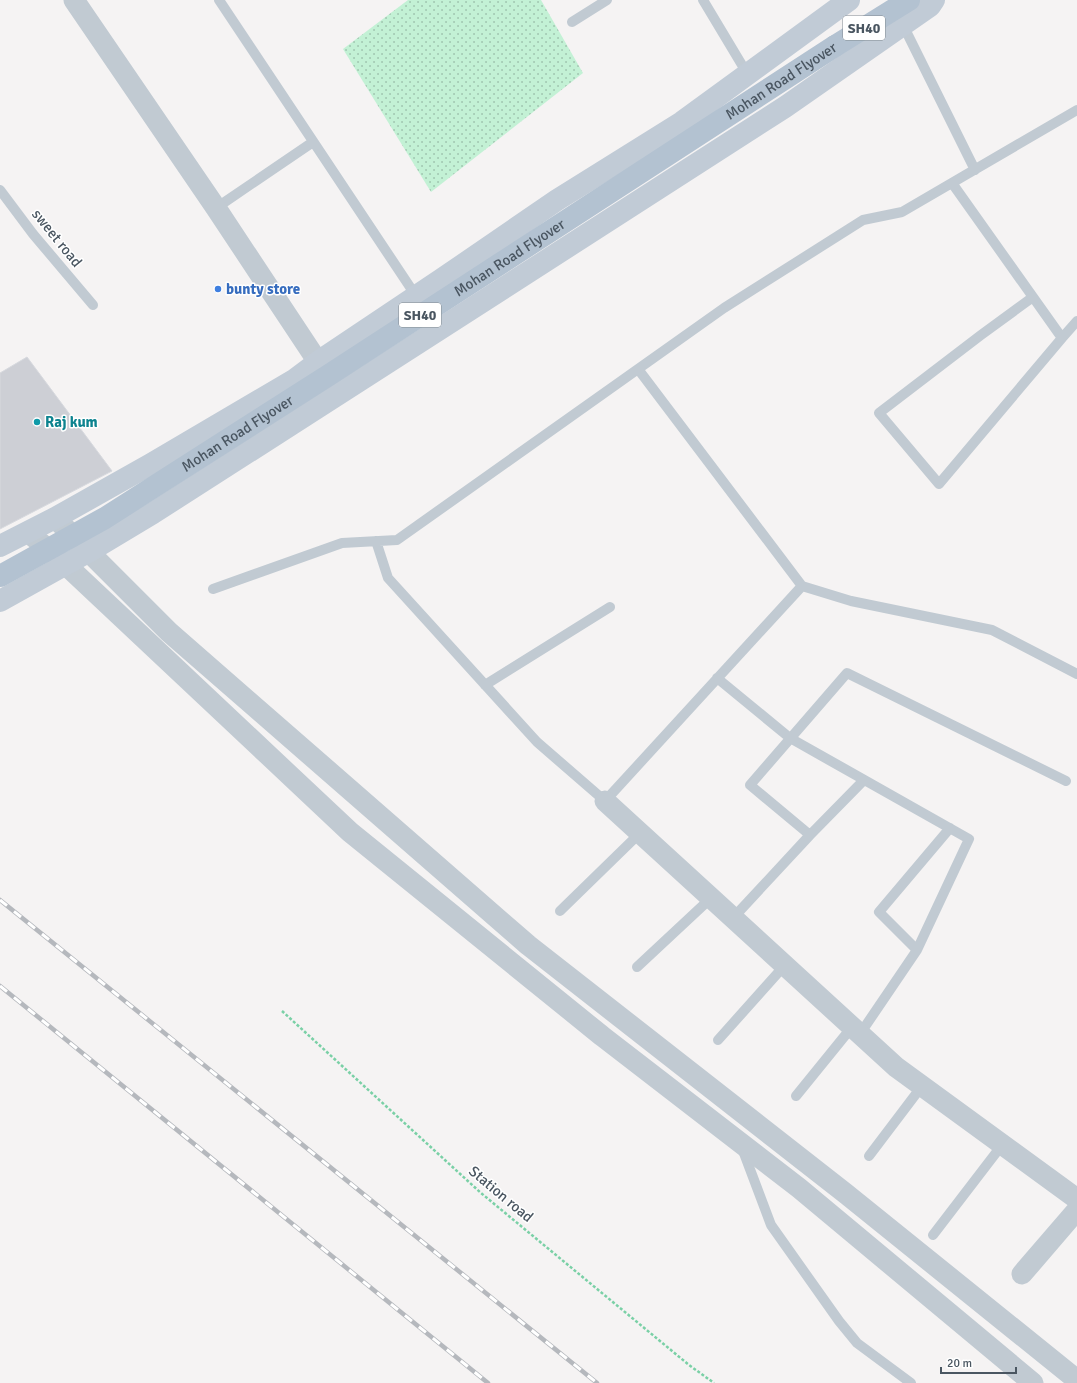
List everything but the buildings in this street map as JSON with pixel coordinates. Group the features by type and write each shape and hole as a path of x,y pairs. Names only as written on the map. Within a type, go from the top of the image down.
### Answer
{"main road":[{"name":"Mohan Road Flyover","path":"0,576 105,518 329,375 835,46 902,12"}],"street":[{"path":"74,0 216,208 318,362"},
{"path":"25,586 0,546 55,518 151,464 294,380 318,362 557,200 682,122 849,0"},
{"path":"0,601 88,552 279,433 785,107 902,12 930,6 934,0"},
{"path":"55,518 169,632 546,959 845,1193 1077,1380"},
{"path":"28,532 65,564 350,832 602,1036 798,1188 1033,1383"},
{"path":"338,821 358,797"},
{"path":"605,801 896,1067 1077,1199"},
{"path":"530,978 546,959"},
{"path":"684,1099 699,1079"},
{"path":"1022,1274 1077,1210"},
{"path":"955,1318 974,1297"}],"lane":[{"path":"219,0 416,296"},
{"path":"572,22 607,0"},
{"path":"703,0 748,75"},
{"path":"902,12 975,170"},
{"path":"213,589 342,543 397,540 724,308 863,220 902,212 1077,110"},
{"path":"216,208 313,142"},
{"path":"952,183 1062,338"},
{"name":"sweet road","path":"0,190 33,234 93,305"},
{"path":"1033,297 879,413 939,484 1077,321"},
{"path":"638,369 802,586 851,601 992,630 1077,674"},
{"path":"376,541 388,578 537,742 605,801 802,586"},
{"path":"485,685 610,607"},
{"path":"810,835 750,785 847,673 1066,781"},
{"path":"717,678 790,738 969,839 917,950 856,1030 796,1096"},
{"path":"733,918 810,835 864,780"},
{"path":"917,950 879,912 950,828"},
{"path":"560,910 640,833"},
{"path":"637,967 711,898"},
{"path":"718,1040 785,965"},
{"path":"869,1156 922,1086"},
{"path":"740,1142 771,1225 839,1321 857,1343 910,1383"},
{"path":"933,1235 1002,1145"}],"path":[{"name":"Station road","path":"282,1011 481,1193 683,1360 714,1383"}],"green space":[{"path":"408,0 541,0 583,73 431,192 343,49"}],"railway":[{"path":"0,900 597,1383"},
{"path":"0,986 488,1383"}],"place":[{"name":"bunty store","path":"218,289"},
{"name":"Raj kum","path":"37,422"}]}
